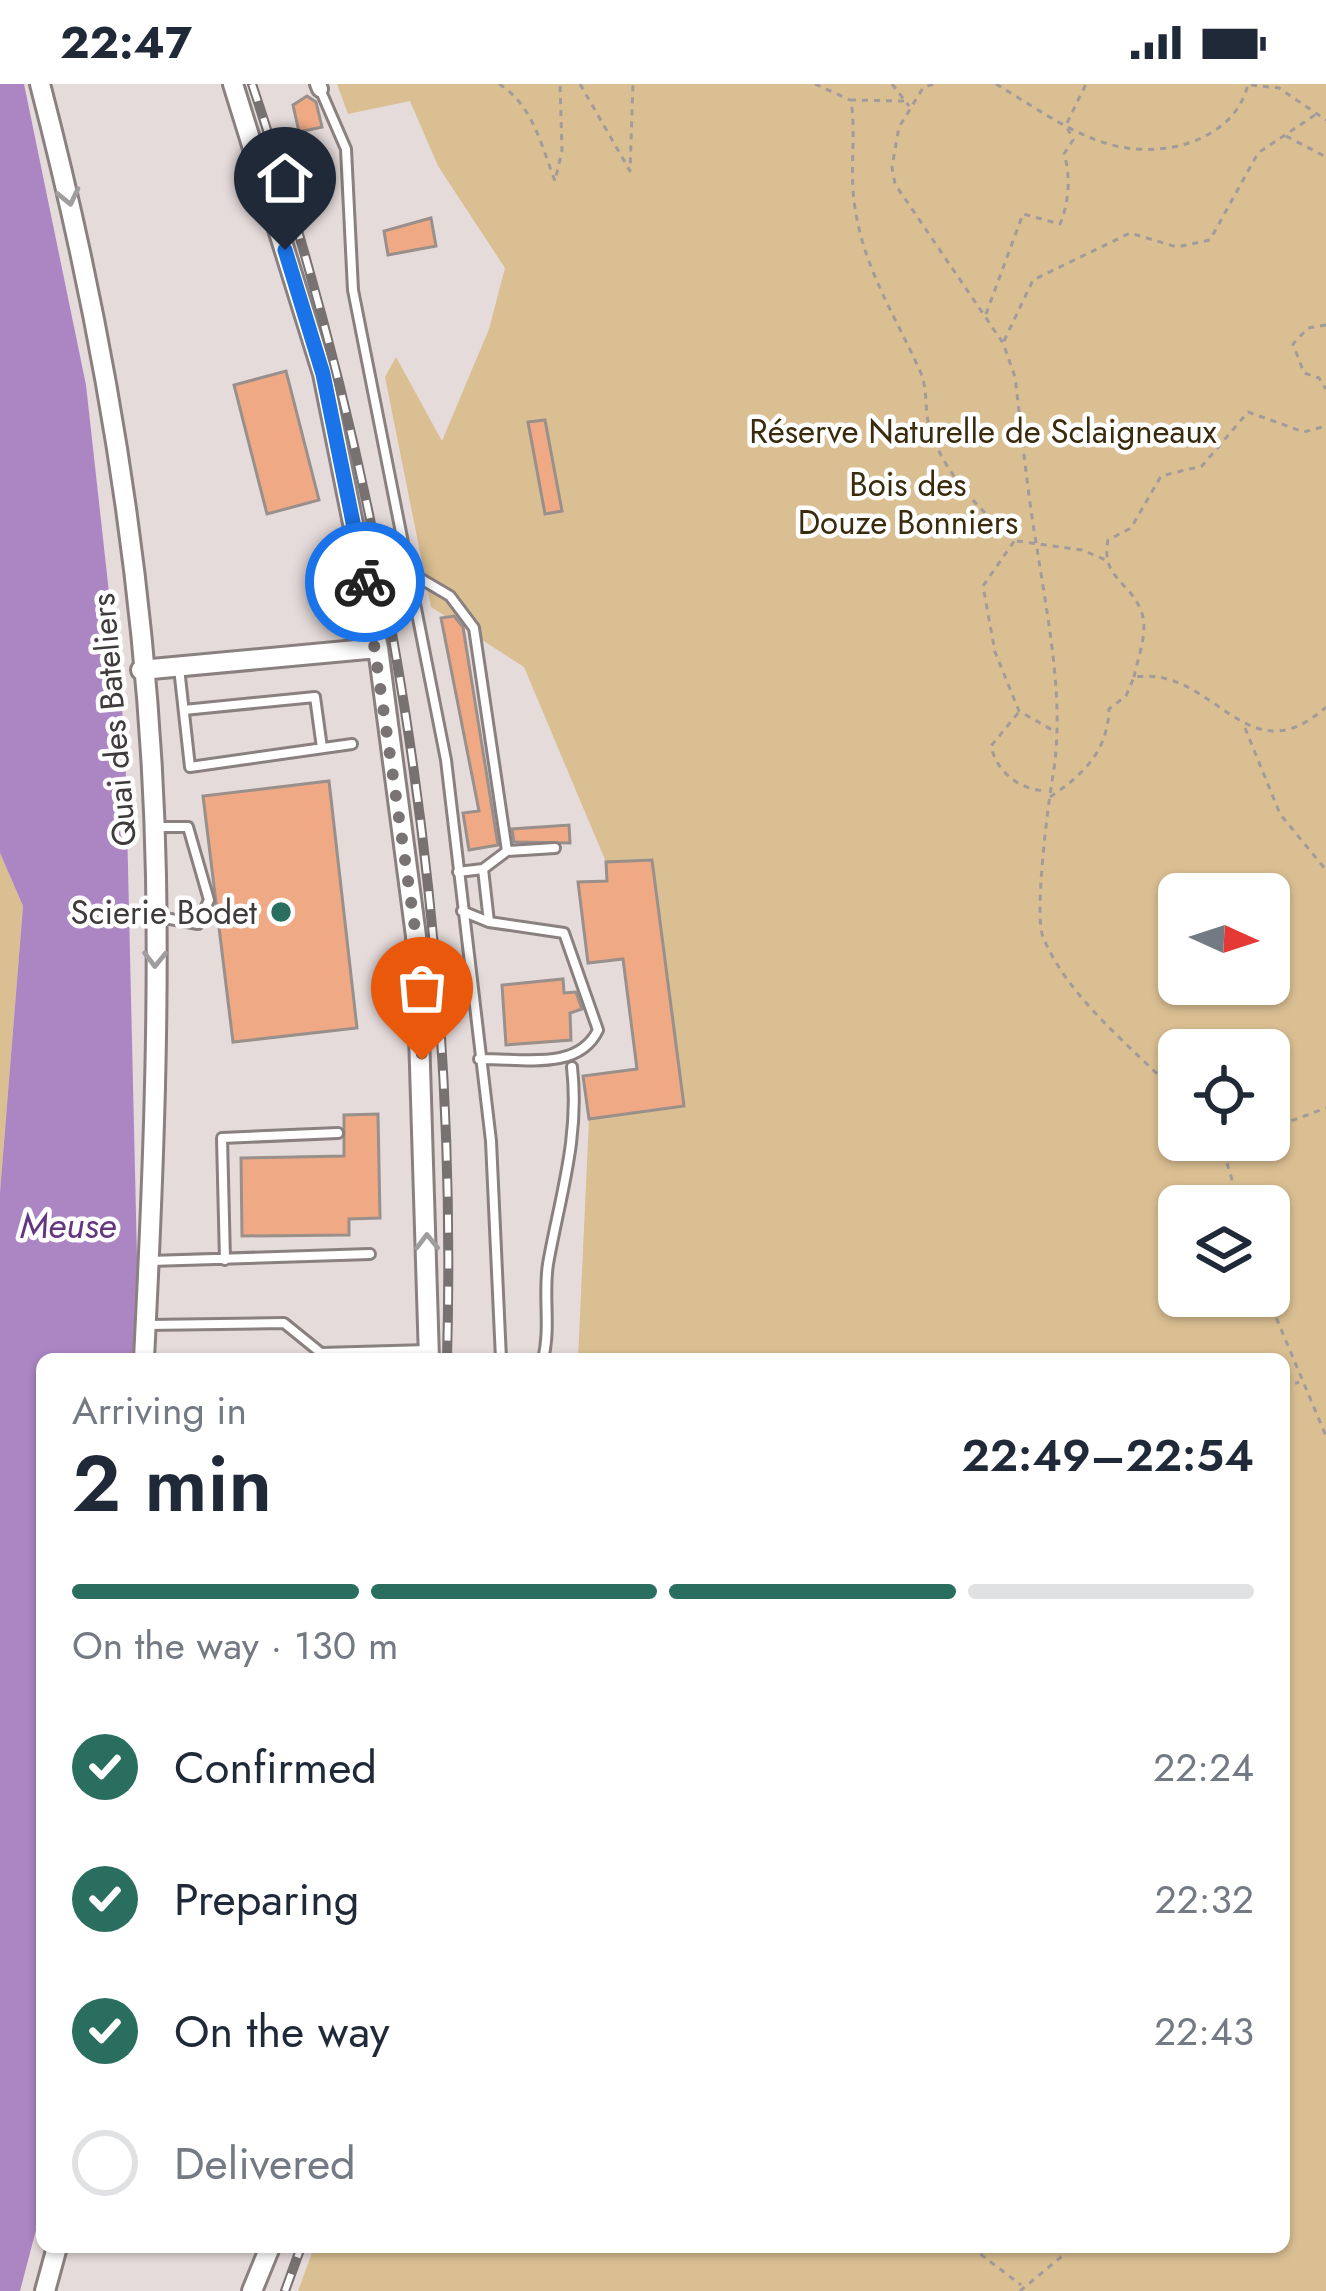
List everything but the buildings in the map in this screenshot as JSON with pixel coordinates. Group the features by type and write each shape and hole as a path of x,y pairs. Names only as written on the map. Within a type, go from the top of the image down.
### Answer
{"street":[{"name":"Quai des Bateliers","path":"40,84 72,207 114,431 141,670 155,917 144,1353"},
{"path":"233,84 323,374 378,648 416,936 429,1353"},
{"path":"141,670 378,648"},
{"path":"46,2291 56,2253"},
{"path":"252,2291 268,2253"}],"lane":[{"path":"318,86 346,148 353,290 446,760 491,1141 501,1353"},
{"path":"411,573 450,596 468,613 474,628 507,850"},
{"path":"179,666 190,766 352,744"},
{"path":"184,710 315,697 322,748"},
{"path":"153,827 188,827 209,900 198,924 179,916 155,917"},
{"path":"458,872 483,869 507,850 555,848"},
{"path":"483,869 489,922"},
{"path":"462,911 489,922 564,933 598,1030 576,1058 479,1059"},
{"path":"544,1353 547,1269 578,1116 572,1067"},
{"path":"225,1260 222,1138 338,1133"},
{"path":"148,1261 370,1255"},
{"path":"146,1325 284,1323 315,1353"}],"path":[{"path":"499,84 518,96 531,118 555,181 562,151 560,84"},
{"path":"580,84 630,170 632,84"},
{"path":"815,84 851,100 904,100"},
{"path":"892,84 910,106"},
{"path":"933,84 923,88 910,106 893,150 895,184 910,214 1003,343 1015,376 1056,732 1039,920 1043,936 1094,1011 1158,1075"},
{"path":"996,84 1066,125 1132,148 1194,142 1218,133 1238,115 1249,85 1279,88 1326,119"},
{"path":"1066,125 1086,84"},
{"path":"851,100 853,197 863,251 884,305 927,386 927,417 951,468 986,520 1015,540 1082,550 1107,560"},
{"path":"1003,343 1033,280 1078,257 1130,233 1178,247 1210,240 1258,153 1315,115"},
{"path":"985,315 1024,214 1060,224 1064,216 1070,169 1064,154 1073,140 1066,125"},
{"path":"1286,136 1326,157"},
{"path":"1326,325 1308,328 1293,344 1304,373 1318,378 1326,389"},
{"path":"1048,799 1093,763 1109,729 1109,709 1126,696 1143,642 1140,609 1116,581 1107,560 1108,540 1131,528 1161,476 1202,466 1248,412 1304,431 1326,426"},
{"path":"1015,540 982,586 995,652 1019,711 1056,732"},
{"path":"1134,677 1148,675 1174,683 1217,703 1244,726 1273,736 1310,722 1326,707"},
{"path":"1019,711 991,746 995,761 1021,785 1049,791"},
{"path":"1244,726 1280,814 1326,870"},
{"path":"1290,1121 1326,1108"},
{"path":"1275,1317 1289,1353"},
{"path":"1290,1356 1326,1436"},
{"path":"1290,1386 1300,1382"},
{"path":"978,2253 1021,2288 1065,2253"}],"green space":[{"name":"Bois des Douze Bonniers","path":"337,84 1326,84 1326,2291 298,2291 312,2253 1290,2253 1290,1353 578,1353 589,1119 675,1040 653,861 606,862 524,667 431,607 385,377 396,357 442,441 489,329 505,268 438,166 410,101 348,114"},
{"path":"0,853 23,906 0,1191"}],"water":[{"name":"Meuse","path":"0,84 24,84 86,385 125,737 138,1301 134,1353 36,1353 36,2230 20,2291 0,2291 0,1192 23,906 0,853"}],"railway":[{"path":"252,84 342,395 405,713 427,874 441,1035 448,1197 447,1353"},
{"path":"285,2291 299,2253"}],"way so far":[{"path":"365,582 416,936 422,1060"}],"place":[{"name":"Scierie Bodet","path":"281,912"}],"route":[{"path":"285,250 323,374 365,582"}],"park label":[{"name":"Réserve Naturelle de Sclaigneaux","path":"983,431"}]}
